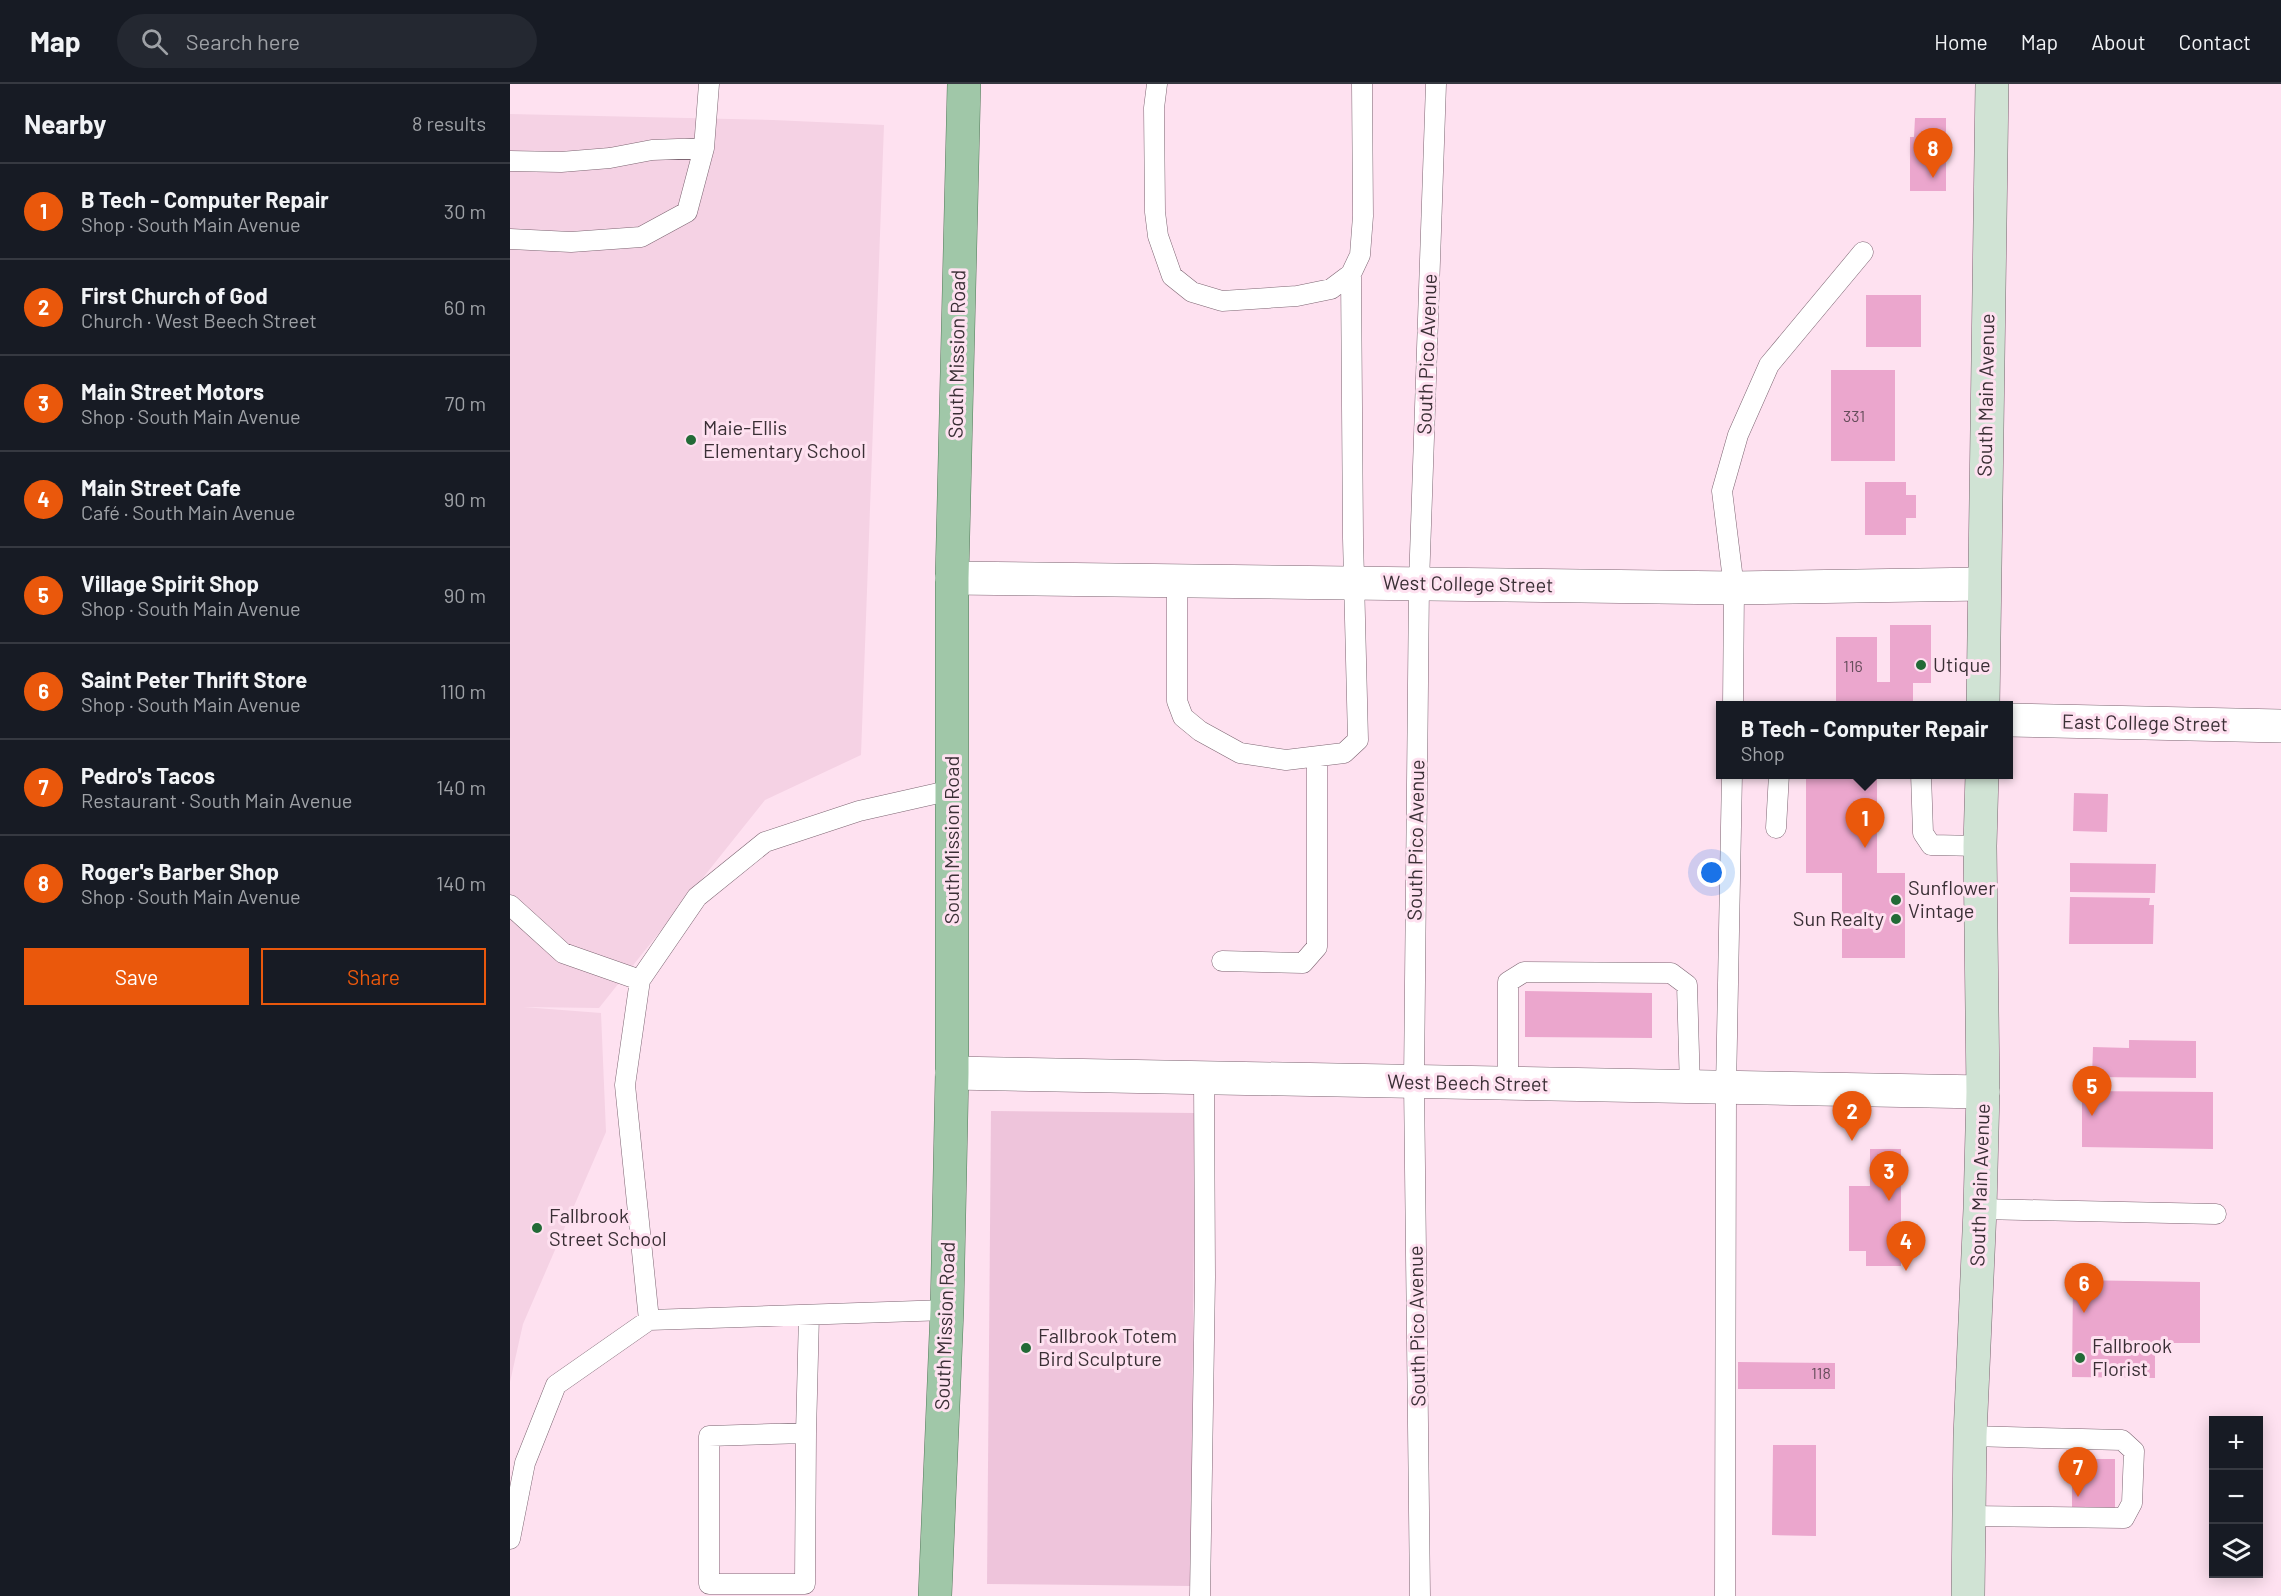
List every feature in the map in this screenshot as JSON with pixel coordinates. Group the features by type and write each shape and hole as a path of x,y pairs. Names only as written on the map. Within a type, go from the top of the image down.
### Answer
{"main road":[{"name":"South Mission Road","path":"935,1596 947,1310 952,1073 952,578 964,84"},
{"name":"South Main Avenue","path":"1983,701 1992,84"},
{"name":"South Main Avenue","path":"1968,1596 1970,1436 1983,1092 1980,846 1982,779"}],"street":[{"name":"West College Street","path":"952,578 1734,588 1983,584"},
{"name":"East College Street","path":"2013,720 2281,726"},
{"name":"West Beech Street","path":"952,1073 1983,1092"}],"lane":[{"path":"510,239 571,242 641,237 687,212 704,148 709,84"},
{"path":"1156,84 1154,108 1155,212 1158,236 1172,276 1192,292 1222,301 1297,296 1331,289 1351,274"},
{"path":"1177,580 1177,701 1183,717 1200,731 1240,753 1286,760 1344,753 1358,740 1351,274 1360,255 1363,216 1362,84"},
{"name":"South Pico Avenue","path":"1420,1596 1414,1082 1419,584 1436,84"},
{"path":"510,161 561,162 600,159 652,150 704,148"},
{"path":"1733,701 1734,588 1722,491 1738,435 1769,365 1863,252"},
{"path":"1222,961 1303,963 1317,947 1317,757"},
{"path":"1725,1596 1726,1089 1732,779"},
{"path":"1776,828 1779,779"},
{"path":"1921,779 1923,833 1931,845 1980,846"},
{"path":"649,1320 625,1085 640,980 697,897 765,842 859,811 952,790"},
{"path":"510,905 563,953 640,980"},
{"path":"1508,1084 1508,982 1524,972 1671,973 1687,985 1690,1088"},
{"path":"1200,1596 1204,1078"},
{"path":"1980,1209 2216,1214"},
{"path":"510,1539 525,1463 556,1385 649,1320 947,1310"},
{"path":"806,1433 709,1436 709,1584 805,1584 809,1314"},
{"path":"1969,1516 2124,1518 2132,1503 2134,1451 2122,1440 1970,1436"}],"shaded area":[{"name":"Maie-Ellis Elementary School","path":"510,114 884,125 861,755 765,800 599,1008 523,1007 601,1013 606,1132 523,1324 510,1382"},
{"path":"991,1111 1195,1113 1191,1586 987,1584"}],"building":[{"path":"1915,118 1946,118 1946,191 1910,191 1910,137 1914,137"},
{"path":"1866,295 1921,295 1921,347 1866,347"},
{"path":"1831,370 1895,370 1895,461 1831,461"},
{"path":"1865,482 1906,482 1906,495 1916,495 1916,518 1906,518 1906,535 1865,535"},
{"path":"1890,625 1931,625 1931,683 1913,683 1913,701 1836,701 1836,637 1877,637 1877,682 1890,682"},
{"path":"1806,779 1877,779 1877,873 1905,873 1905,958 1842,958 1842,873 1806,873"},
{"path":"2074,793 2108,794 2107,832 2073,831"},
{"path":"2070,863 2156,864 2155,893 2070,892"},
{"path":"2070,897 2150,898 2149,905 2154,905 2153,944 2069,944"},
{"path":"1525,991 1652,993 1652,1038 1525,1037"},
{"path":"2129,1040 2196,1041 2196,1078 2092,1077 2093,1047 2129,1048"},
{"path":"2082,1091 2213,1092 2213,1149 2082,1147"},
{"path":"1870,1149 1901,1149 1901,1266 1866,1266 1866,1251 1849,1251 1849,1186 1870,1186"},
{"path":"2073,1280 2200,1282 2200,1343 2155,1343 2155,1378 2072,1377"},
{"path":"1738,1362 1835,1363 1835,1389 1738,1389"},
{"path":"1773,1445 1816,1445 1816,1536 1772,1535"},
{"path":"2072,1459 2115,1459 2115,1508 2072,1507"}],"place":[{"name":"Roger's Barber Shop","path":"1933,178"},
{"name":"Maie-Ellis Elementary School","path":"691,440"},
{"name":"Utique","path":"1921,665"},
{"name":"B Tech - Computer Repair","path":"1865,848"},
{"name":"Sunflower Vintage","path":"1896,900"},
{"name":"Sun Realty","path":"1896,919"},
{"name":"Village Spirit Shop","path":"2092,1116"},
{"name":"First Church of God","path":"1852,1141"},
{"name":"Main Street Motors","path":"1889,1201"},
{"name":"Fallbrook Street School","path":"537,1228"},
{"name":"Main Street Cafe","path":"1906,1271"},
{"name":"Saint Peter Thrift Store","path":"2084,1313"},
{"name":"Fallbrook Totem Bird Sculpture","path":"1026,1348"},
{"name":"Fallbrook Florist","path":"2080,1358"},
{"name":"Pedro's Tacos","path":"2078,1497"}]}
